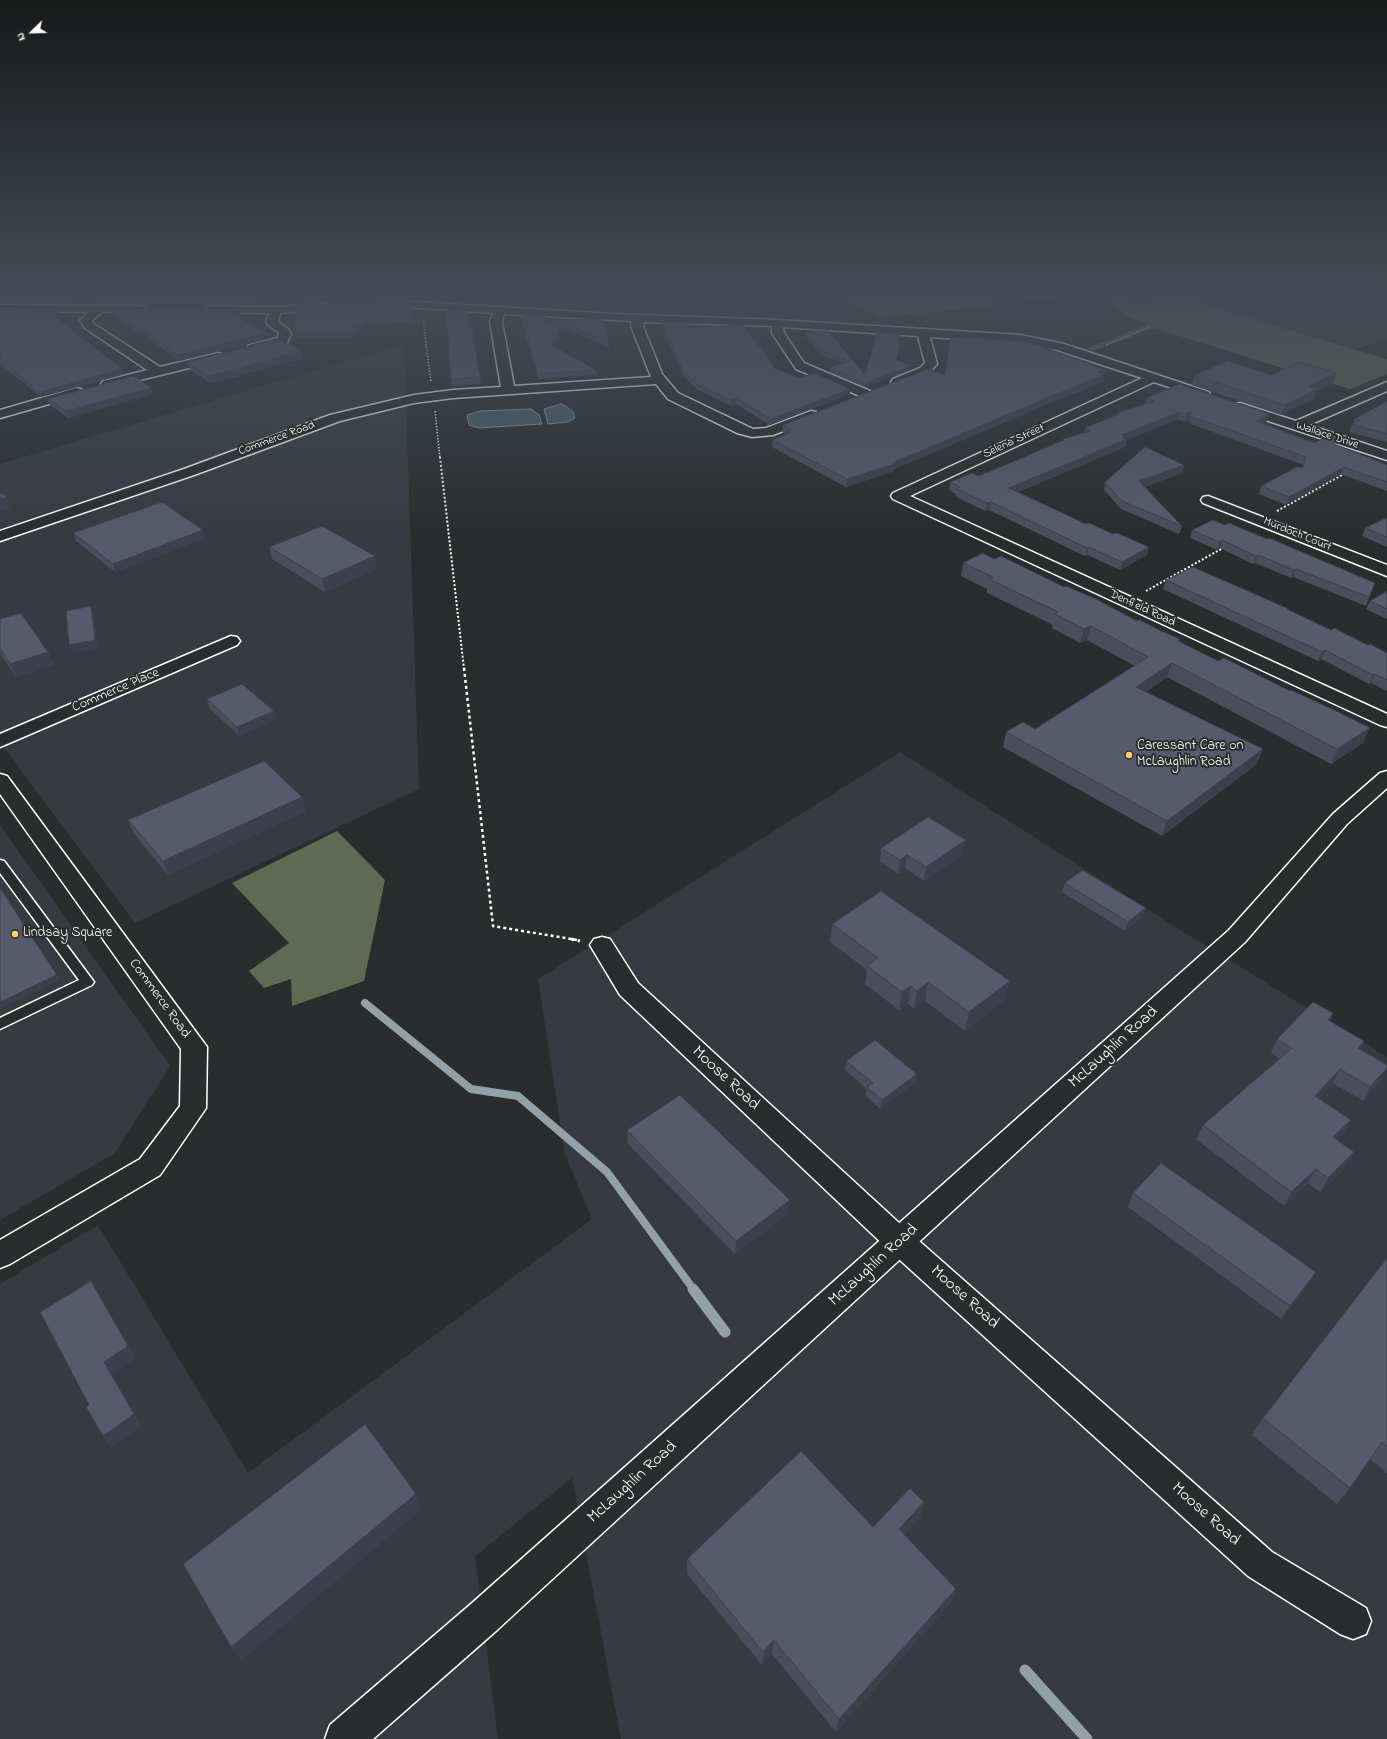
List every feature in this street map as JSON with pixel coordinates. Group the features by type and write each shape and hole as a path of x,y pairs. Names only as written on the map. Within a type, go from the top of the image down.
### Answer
{"street":[{"path":"0,414 94,387 145,375"},
{"path":"505,375 508,390"},
{"path":"657,375 659,380 673,396 742,430 752,432 768,432 826,409"},
{"path":"819,375 865,394"},
{"path":"848,401 914,375"},
{"path":"1144,375 1213,398"},
{"name":"Selena Street","path":"898,496 1153,378"},
{"name":"Commerce Road","path":"0,536 188,472 335,418 384,405 433,396 659,380"},
{"path":"1296,426 1387,386"},
{"path":"0,400 13,410"},
{"name":"Wallace Drive","path":"1228,403 1387,456"},
{"name":"Denfield Road","path":"898,496 1387,721"},
{"name":"Murdoch Court","path":"1208,500 1387,571"},
{"name":"Commerce Place","path":"0,741 231,641"},
{"name":"McLaughlin Road","path":"344,1739 484,1617 1237,936 1340,819 1387,777"},
{"name":"Commerce Road","path":"0,780 194,1047 193,1108 150,1167 0,1255"},
{"name":"Moose Road","path":"602,945 629,989 900,1242 1260,1564 1353,1621"}],"lane":[{"path":"0,864 87,982 0,1024"}],"path":[{"path":"430,375 493,926 602,945"}],"shaded area":[{"path":"299,375 405,375 419,789 135,923 0,742 0,464"},
{"path":"900,752 1182,931 1387,1057 1387,1739 621,1739 572,1478 475,1556 498,1739 0,1739 0,1284 98,1225 248,1473 592,1219 565,1154 538,979"},
{"path":"0,825 170,1066 115,1153 0,1220"}],"green space":[{"path":"1306,375 1384,375 1350,389"},
{"path":"337,831 385,880 364,981 292,1006 291,979 264,988 249,971 289,943 232,883"}],"water":[{"path":"561,404 573,412 575,418 568,422 548,424 544,409"},
{"path":"531,409 539,415 542,424 479,428 469,425 467,415 480,411"}],"building":[{"path":"18,375 101,375 39,392"},
{"path":"451,375 480,375 480,377 451,379"},
{"path":"687,375 792,375 799,378 808,375 819,375 850,389 771,419 736,398 731,400 698,385"},
{"path":"847,375 886,375 865,383"},
{"path":"912,375 1104,375 892,463 895,464 847,479 772,440 790,433 787,432 792,430 783,425"},
{"path":"1195,375 1332,375 1309,386 1317,389 1285,405"},
{"path":"134,376 151,388 66,411 48,399"},
{"path":"1179,384 1270,414 1256,421 1314,443 1331,434 1336,436 1334,444 1387,465 1387,482 1344,467 1289,497 1261,486 1297,467 1303,468 1306,457 1193,417 1191,412 1186,414 1179,412 1122,435 1125,436 1123,438 1127,439 1009,488 1086,524 1089,523 1113,534 1117,533 1149,547 1122,562 1089,547 1087,548 991,502 987,503 957,489 960,487 950,482 972,473 978,476 1064,440 1063,439 1091,431 1085,428 1119,414 1117,413 1154,401 1147,398"},
{"path":"1387,401 1387,434 1352,424 1360,420 1355,419"},
{"path":"1145,447 1184,465 1139,481 1182,526 1122,501 1105,482"},
{"path":"0,492 7,497 0,499"},
{"path":"162,502 203,530 113,564 73,533"},
{"path":"1386,518 1387,537 1365,528"},
{"path":"1213,520 1225,525 1229,523 1267,539 1269,538 1375,583 1369,597 1296,569 1294,570 1258,555 1256,556 1222,540 1219,542 1192,530"},
{"path":"322,526 375,556 322,579 269,547"},
{"path":"983,553 994,559 1001,556 1064,587 1066,586 1096,599 1137,621 1140,620 1180,639 1178,641 1218,661 1224,658 1290,691 1291,690 1370,728 1337,749 1172,663 1136,687 1263,749 1167,821 1006,732 1023,722 1035,729 1148,657 1091,626 1084,629 1055,614 1058,612 989,579 993,577 963,563"},
{"path":"1193,567 1289,609 1287,609 1331,630 1334,628 1387,653 1387,680 1375,674 1373,675 1325,650 1322,652 1166,580"},
{"path":"1387,591 1387,609 1370,601"},
{"path":"91,606 95,640 69,645 66,611"},
{"path":"21,613 48,652 10,664 0,648 0,619"},
{"path":"242,684 274,711 237,727 207,699"},
{"path":"264,761 302,797 163,861 128,820"},
{"path":"928,817 966,840 926,867 907,855 900,860 881,848"},
{"path":"1082,870 1146,908 1128,922 1065,883"},
{"name":"Lindsay Square","path":"0,888 57,975 0,1002"},
{"path":"881,891 1010,981 969,1012 928,982 917,991 911,986 902,992 867,966 878,958 832,924"},
{"path":"1313,1002 1333,1013 1328,1020 1364,1041 1358,1048 1387,1065 1387,1068 1370,1087 1340,1069 1315,1096 1351,1120 1333,1137 1354,1152 1328,1178 1316,1169 1291,1192 1203,1125 1292,1048 1277,1039"},
{"path":"875,1040 917,1074 882,1100 867,1087 873,1083 846,1061"},
{"path":"680,1095 790,1200 736,1241 627,1130"},
{"path":"1161,1163 1316,1272 1290,1306 1133,1193"},
{"path":"1387,1258 1387,1446 1382,1442 1350,1488 1263,1418"},
{"path":"91,1281 128,1346 104,1362 134,1414 103,1436 86,1407 89,1405 40,1312"},
{"path":"365,1424 416,1494 231,1647 183,1564"},
{"path":"801,1451 873,1527 910,1488 924,1502 899,1529 956,1589 839,1719 774,1640 763,1652 687,1559"}],"waterway":[{"path":"365,1003 471,1089 518,1096 607,1172 694,1290"},
{"path":"693,1289 725,1332"},
{"path":"1025,1670 1087,1739"}],"place":[{"name":"Caressant Care on McLaughlin Road","path":"1129,755"},
{"name":"Lindsay Square","path":"15,934"}]}
